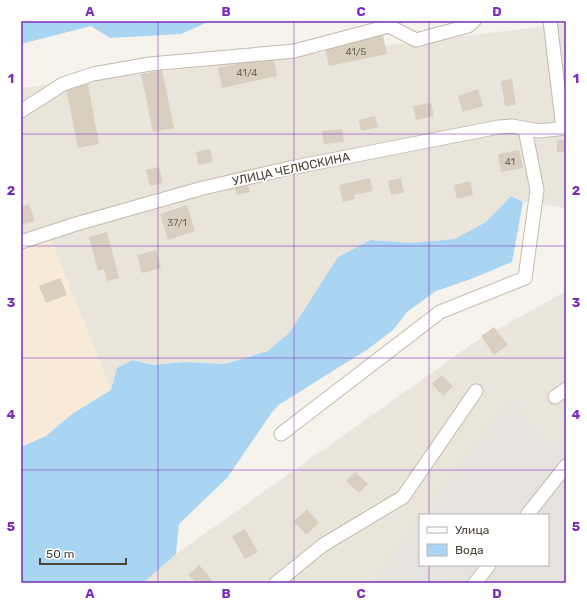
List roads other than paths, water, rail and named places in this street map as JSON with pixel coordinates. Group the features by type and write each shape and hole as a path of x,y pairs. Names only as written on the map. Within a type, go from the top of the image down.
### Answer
{"street":[{"path":"21,111 63,84 93,74 150,64 294,51 389,26 416,40 468,26 474,21"},
{"path":"550,21 565,128"},
{"name":"УЛИЦА ЧЕЛЮСКИНА","path":"21,242 76,224 202,188 283,170 499,127 512,126 539,131 565,128"},
{"path":"281,434 440,312 525,278 537,190 525,129"},
{"path":"555,396 566,389"},
{"path":"276,583 323,545 403,497 476,391"},
{"path":"528,514 566,466"},
{"path":"475,583 488,566"}],"water":[{"path":"21,21 210,21 181,34 110,38 91,26 21,44"},
{"path":"511,196 523,202 512,262 471,279 436,291 407,312 393,330 368,349 280,404 272,412 227,478 179,524 176,554 143,583 21,583 21,447 46,436 72,414 111,390 117,368 133,360 152,365 184,362 225,364 268,351 290,332 338,257 371,240 411,243 455,239 486,222"}]}
